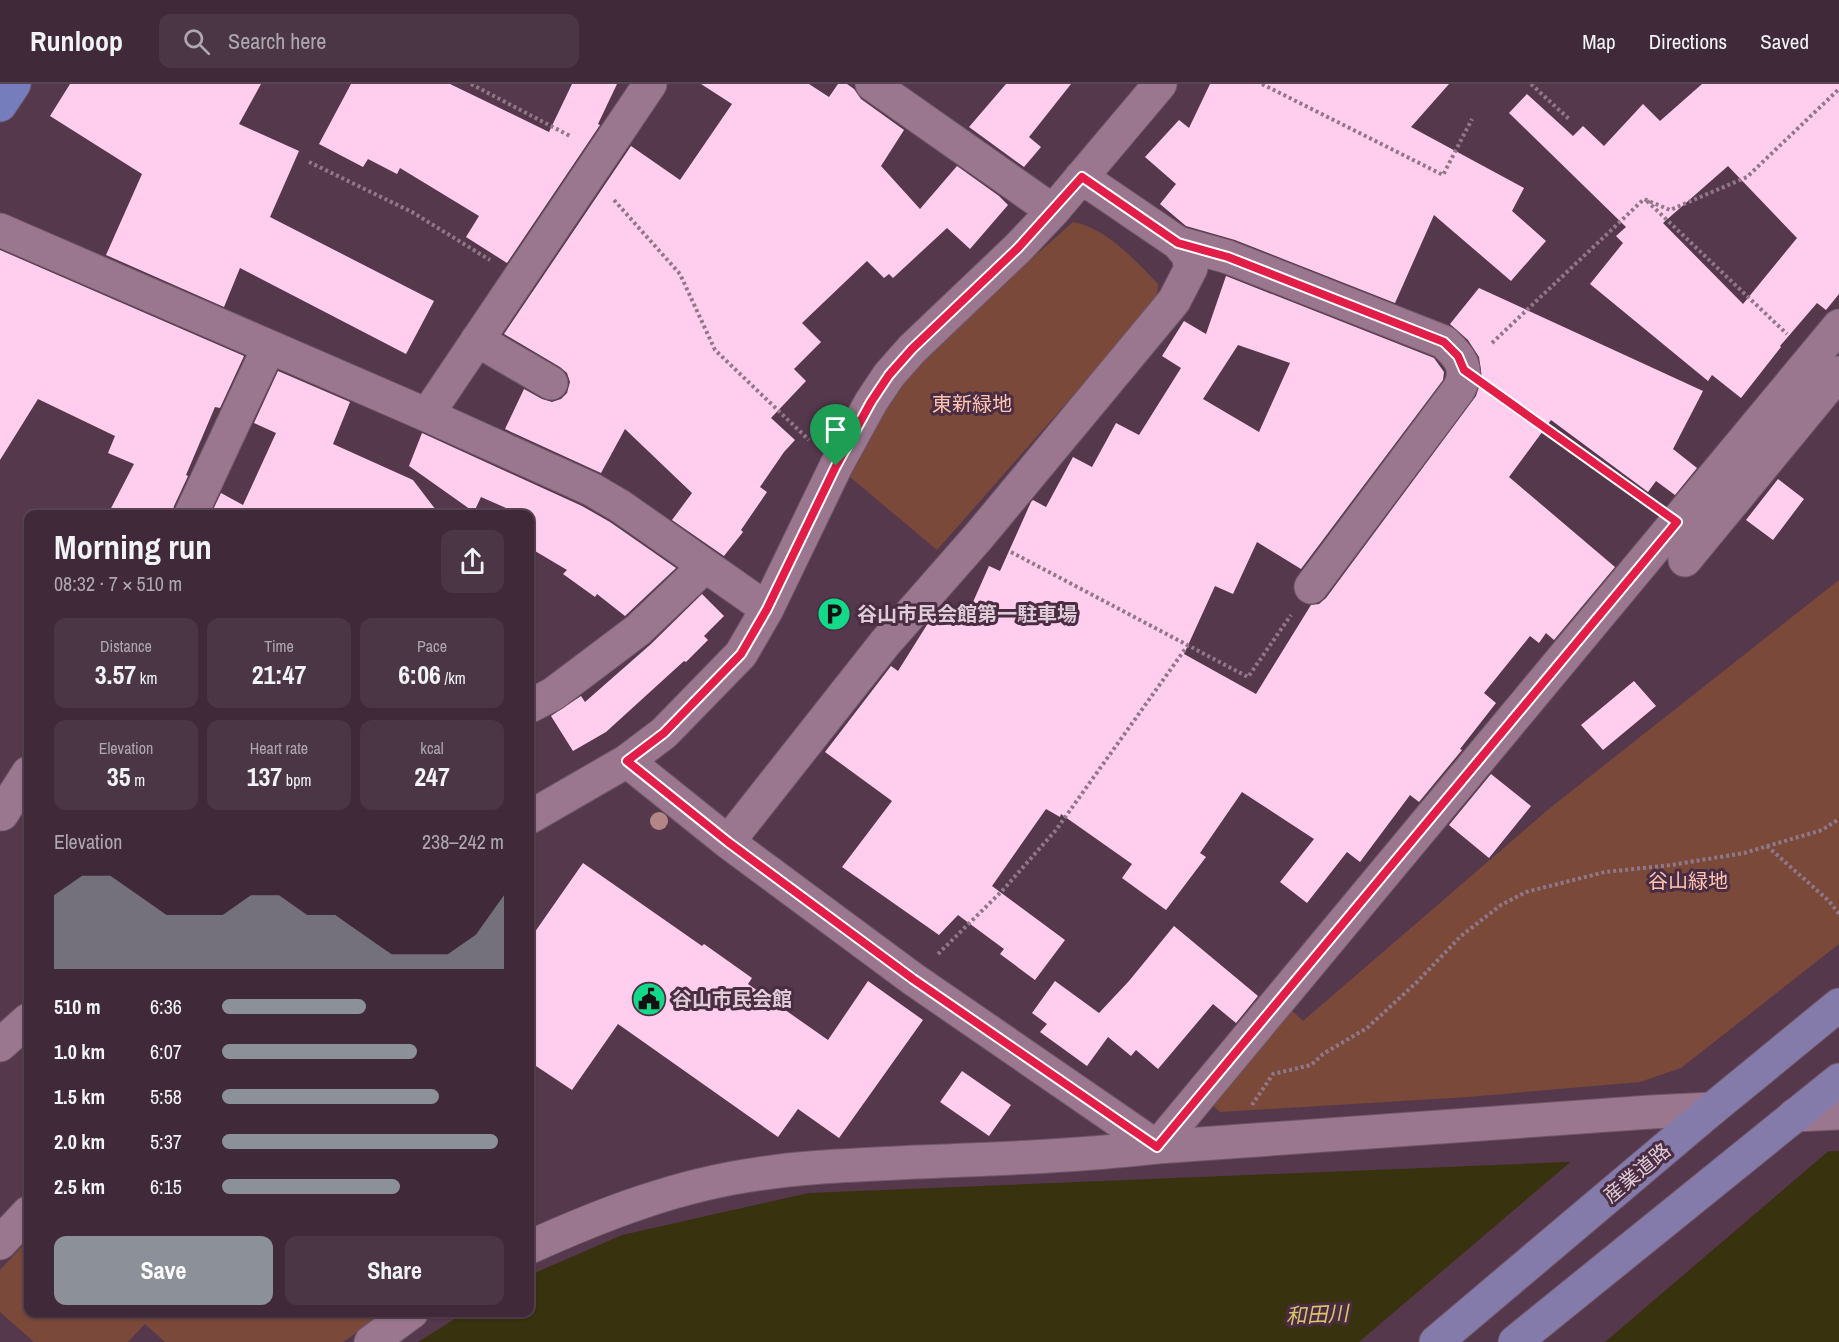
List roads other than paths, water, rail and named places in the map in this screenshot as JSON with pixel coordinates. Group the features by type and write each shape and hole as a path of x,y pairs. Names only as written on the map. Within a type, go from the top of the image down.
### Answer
{"highway":[{"path":"0,105 14,84"}],"main road":[{"name":"産業道路","path":"1436,1342 1839,1005"},
{"path":"1515,1342 1839,1080"}],"street":[{"path":"426,415 650,84"},
{"path":"872,84 1053,211"},
{"path":"534,815 627,761 664,733 741,654 767,609 836,466 871,402 889,375 912,349 1018,248 1053,211 1160,84"},
{"path":"728,842 885,643 979,536 1174,302 1191,268 1188,255 1178,243 1082,177"},
{"path":"0,230 591,489 620,506 767,609"},
{"path":"1178,243 1228,257 1444,342 1458,356 1464,370 1464,380 1459,389 1311,587"},
{"path":"1685,560 1826,365 1839,326"},
{"path":"477,339 551,383"},
{"path":"193,510 269,347"},
{"path":"1157,1147 1677,522 1826,365"},
{"path":"534,704 553,694 638,630 705,566"},
{"path":"627,761 728,842 913,979 1157,1147"},
{"path":"0,813 2,814 24,779"},
{"path":"0,1045 24,1024"},
{"path":"534,1245 628,1206 679,1190 757,1174 839,1166 1086,1155 1157,1147 1712,1109"},
{"path":"1783,1126 1839,1113"},
{"path":"0,1243 24,1217"},
{"path":"371,1342 405,1317"}],"water":[{"name":"和田川","path":"1839,1151 1839,1342 418,1342 458,1317 534,1317 534,1273 622,1235 809,1193"}],"place":[{"name":"谷山市民会館第一駐車場","path":"834,614"},
{"name":"谷山市民会館","path":"649,999"}],"park label":[{"name":"東新緑地","path":"972,404"},
{"name":"谷山緑地","path":"1688,881"}]}
